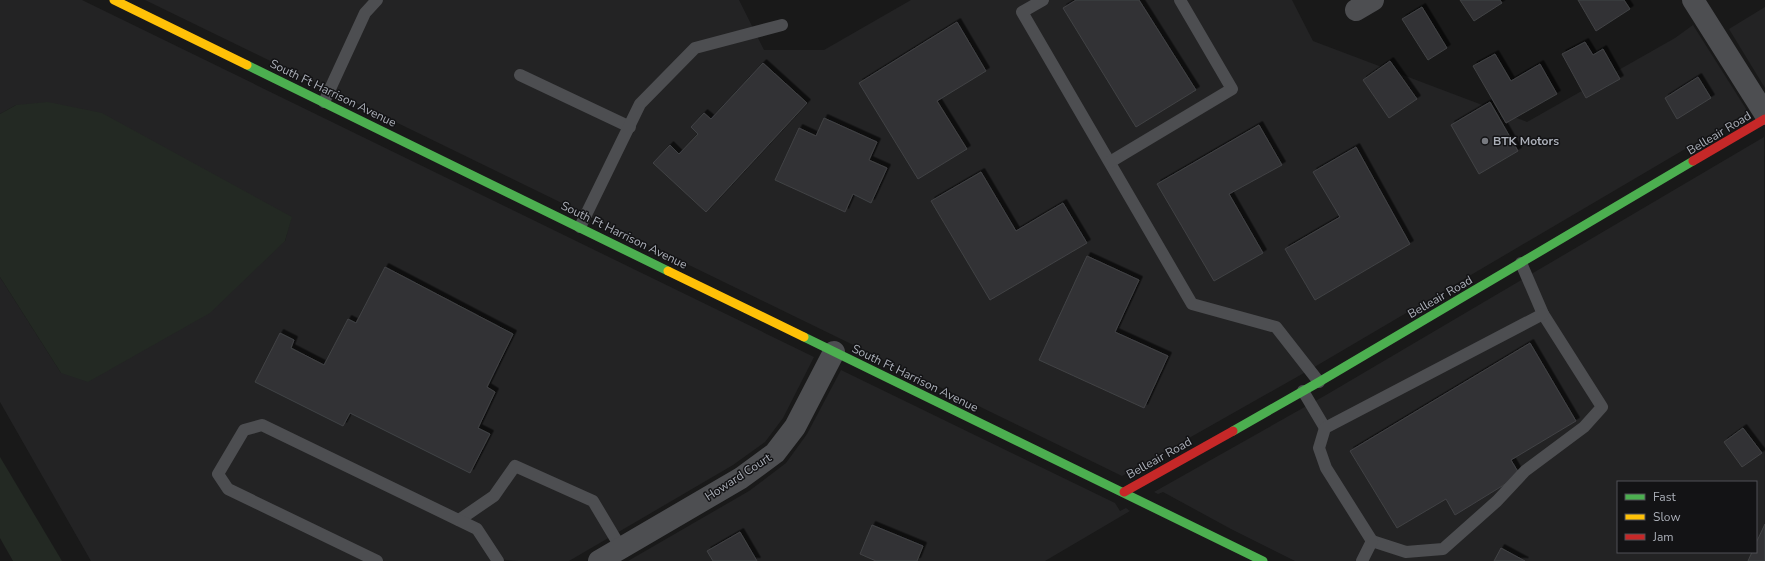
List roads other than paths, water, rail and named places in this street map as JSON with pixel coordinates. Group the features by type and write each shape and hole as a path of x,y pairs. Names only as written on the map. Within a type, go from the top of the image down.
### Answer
{"main road":[{"name":"South Ft Harrison Avenue","path":"114,0 1263,561"},
{"name":"Belleair Road","path":"1124,492 1319,382 1765,119"}],"street":[{"path":"1693,0 1765,114"},
{"name":"Howard Court","path":"599,561 741,478 775,453 795,427 834,352"}],"lane":[{"path":"324,102 364,13 377,0"},
{"path":"1043,0 1022,12 1192,304 1276,327 1319,382"},
{"path":"1110,162 1232,89 1180,0"},
{"path":"580,227 640,104 695,48 782,25"},
{"path":"520,75 630,127"},
{"path":"1521,263 1543,314 1602,407 1584,427 1524,471 1497,501 1443,549 1406,552 1372,541 1326,468 1319,448 1325,428 1543,314"},
{"path":"1303,391 1325,428"},
{"path":"377,561 228,489 218,474 244,430 262,426 477,529 498,561"},
{"path":"459,520 494,496 515,466 593,501 621,548"},
{"path":"1362,561 1372,541"}],"place":[{"name":"BTK Motors","path":"1485,141"}]}
